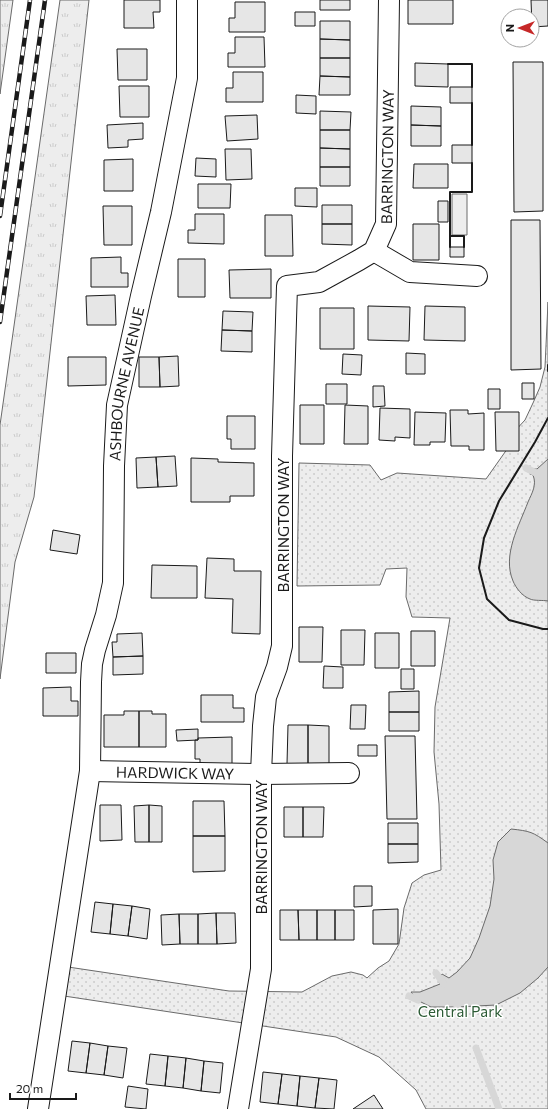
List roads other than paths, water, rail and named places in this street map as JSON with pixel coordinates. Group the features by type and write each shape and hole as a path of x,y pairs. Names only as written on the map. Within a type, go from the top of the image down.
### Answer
{"street":[{"name":"ASHBOURNE AVENUE","path":"38,1109 90,771 92,664 96,644 106,615 113,583 114,466 117,405 137,311 161,212 187,78 188,0"},
{"name":"BARRINGTON WAY","path":"238,1109 261,969 261,774 263,726 266,697 277,667 282,646 282,456 287,286 319,282 374,251 386,224 389,0"},
{"path":"374,251 410,272 477,276"},
{"name":"HARDWICK WAY","path":"90,771 261,774 349,773"}],"waterway":[{"path":"526,468 538,474"},
{"path":"436,973 444,984"},
{"path":"409,996 418,1000"},
{"path":"457,1007 461,1012"},
{"path":"476,1048 499,1109"}],"railway":[{"path":"0,216 30,0"},
{"path":"0,322 45,0"}],"park label":[{"name":"Central Park","path":"460,1011"}]}
